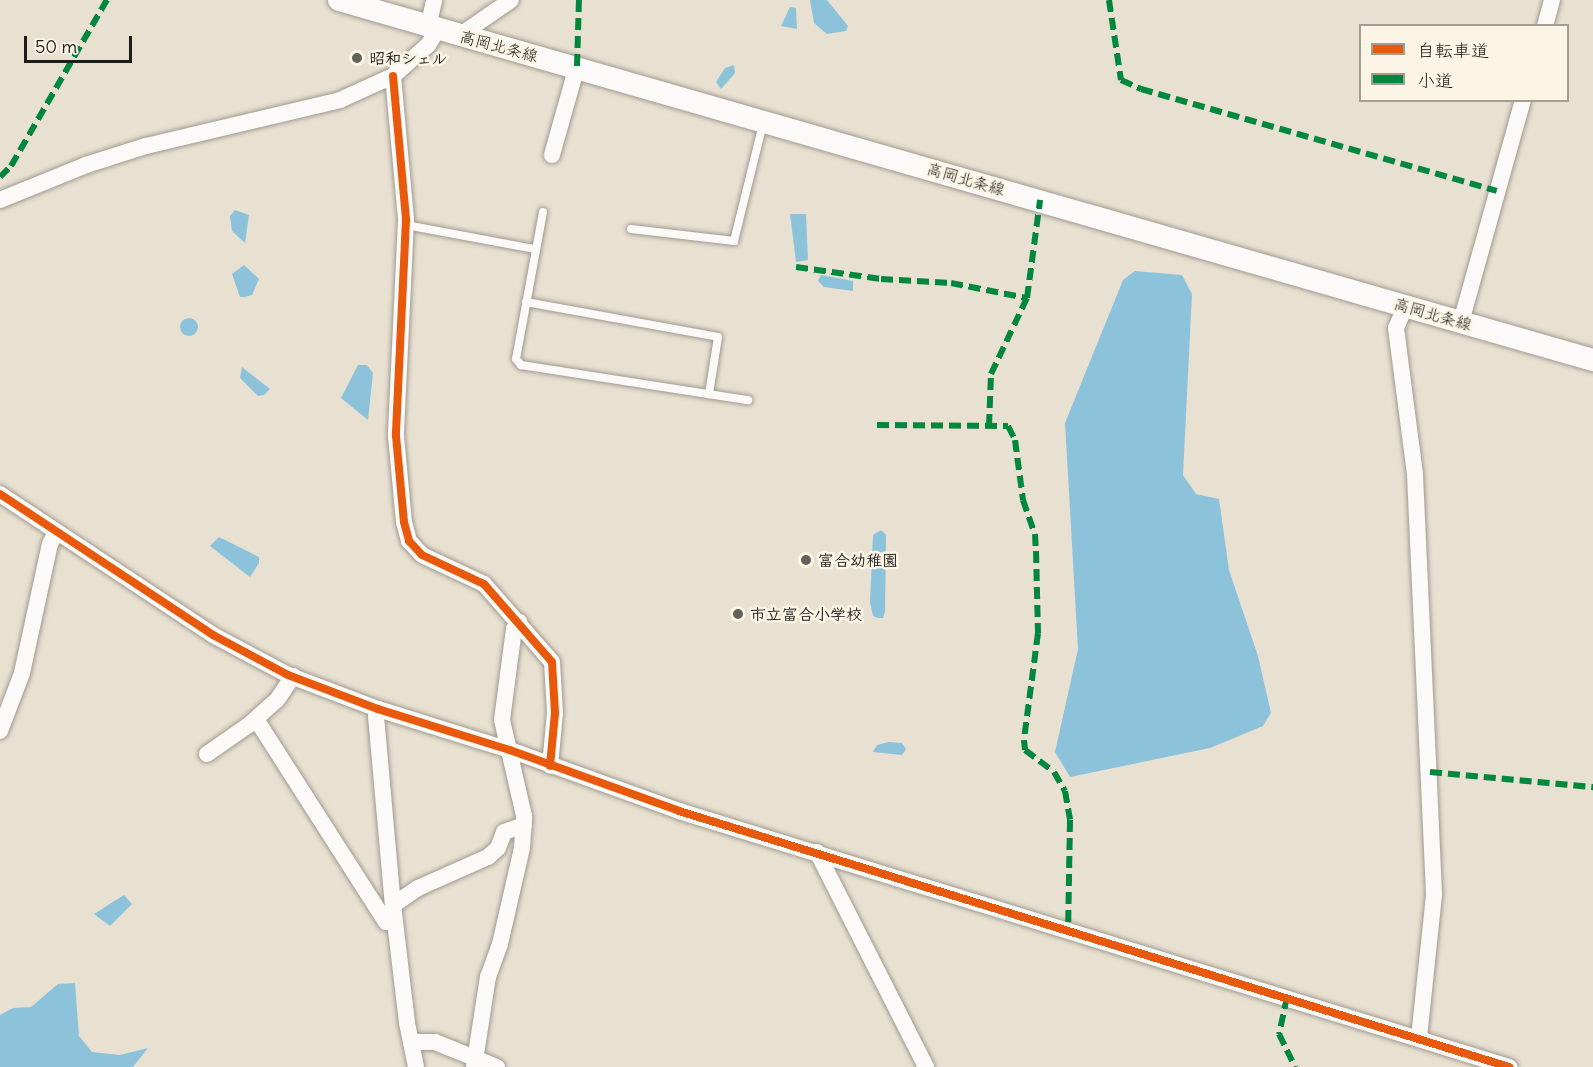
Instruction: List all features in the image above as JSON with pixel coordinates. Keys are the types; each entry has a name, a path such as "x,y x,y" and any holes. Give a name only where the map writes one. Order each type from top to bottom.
{"main road":[{"name":"高岡北条線","path":"339,0 442,31 577,66 1593,360"}],"street":[{"path":"434,0 442,31"},
{"path":"0,200 116,155 340,100 393,76 442,31 511,0"},
{"path":"1546,24 1552,0"},
{"path":"552,155 577,66"},
{"path":"393,76 406,225 396,436 400,491 409,541 422,555 484,584 552,663 555,713 550,765"},
{"path":"1461,322 1522,102"},
{"path":"1405,307 1396,328 1418,519 1434,895 1419,1037"},
{"path":"0,494 213,635 293,676 378,709 507,749 679,811 1419,1037 1509,1067"},
{"path":"0,731 22,673 50,544 56,531"},
{"path":"475,1063 488,977 500,944 524,825 507,749 502,694 514,628 519,622"},
{"path":"207,754 256,719 293,676"},
{"path":"378,709 376,716 394,912 416,1067"},
{"path":"256,719 386,922 418,888 488,857 498,848 504,832 524,825"},
{"path":"817,852 926,1067"},
{"path":"411,1042 435,1042 475,1063 497,1067"}],"lane":[{"path":"631,229 734,241 764,120"},
{"path":"543,212 534,249 516,359 521,365 748,400"},
{"path":"406,225 534,249"},
{"path":"526,302 718,337 710,394"}],"water":[{"path":"810,0 827,0 848,26 846,31 827,34 814,23"},
{"path":"790,7 796,8 797,29 781,26"},
{"path":"734,65 735,73 721,89 716,82 725,68"},
{"path":"235,210 249,215 245,243 232,231 230,216"},
{"path":"790,214 806,214 808,260 796,262"},
{"path":"244,265 259,279 252,295 240,297 232,274"},
{"path":"1135,271 1182,275 1192,294 1183,475 1196,494 1219,499 1229,570 1258,656 1271,713 1263,726 1210,748 1070,777 1055,752 1078,649 1065,423 1123,280"},
{"path":"821,275 853,281 853,291 824,287 818,281"},
{"path":"185,318 193,318 198,323 196,334 185,336 180,331 180,323"},
{"path":"358,365 367,365 373,373 368,420 341,398"},
{"path":"242,367 270,389 264,395 258,396 240,378"},
{"path":"881,530 886,535 885,612 883,618 878,618 873,616 870,602 873,535"},
{"path":"219,537 259,557 259,563 250,577 210,546"},
{"path":"889,742 902,743 906,749 902,755 873,752 877,745"},
{"path":"124,895 132,904 110,926 94,914"},
{"path":"75,983 79,1036 92,1052 120,1055 148,1048 133,1067 0,1067 0,1015 13,1008 31,1007 58,984"}],"marked path":[{"path":"0,177 11,166 107,0"},
{"path":"577,66 579,0"},
{"path":"1109,0 1121,80 1141,89 1497,191"},
{"path":"989,426 991,374 1027,298 1040,200"},
{"path":"796,267 881,279 951,283 1027,298"},
{"path":"877,425 1008,426 1015,440 1023,500 1035,534 1036,551 1038,633 1024,740 1025,750 1054,772 1065,791 1070,820 1068,930"},
{"path":"1430,772 1593,787"},
{"path":"1287,997 1279,1034 1295,1067"}],"cycle path":[{"path":"393,76 406,220 396,436 404,522 409,541 422,555 484,584 552,662 555,713 550,766"},
{"path":"0,494 213,635 288,675 378,709 510,750 679,811 1509,1067"}],"place":[{"name":"昭和シェル","path":"357,58"},
{"name":"富合幼稚園","path":"806,560"},
{"name":"市立富合小学校","path":"738,614"}]}
